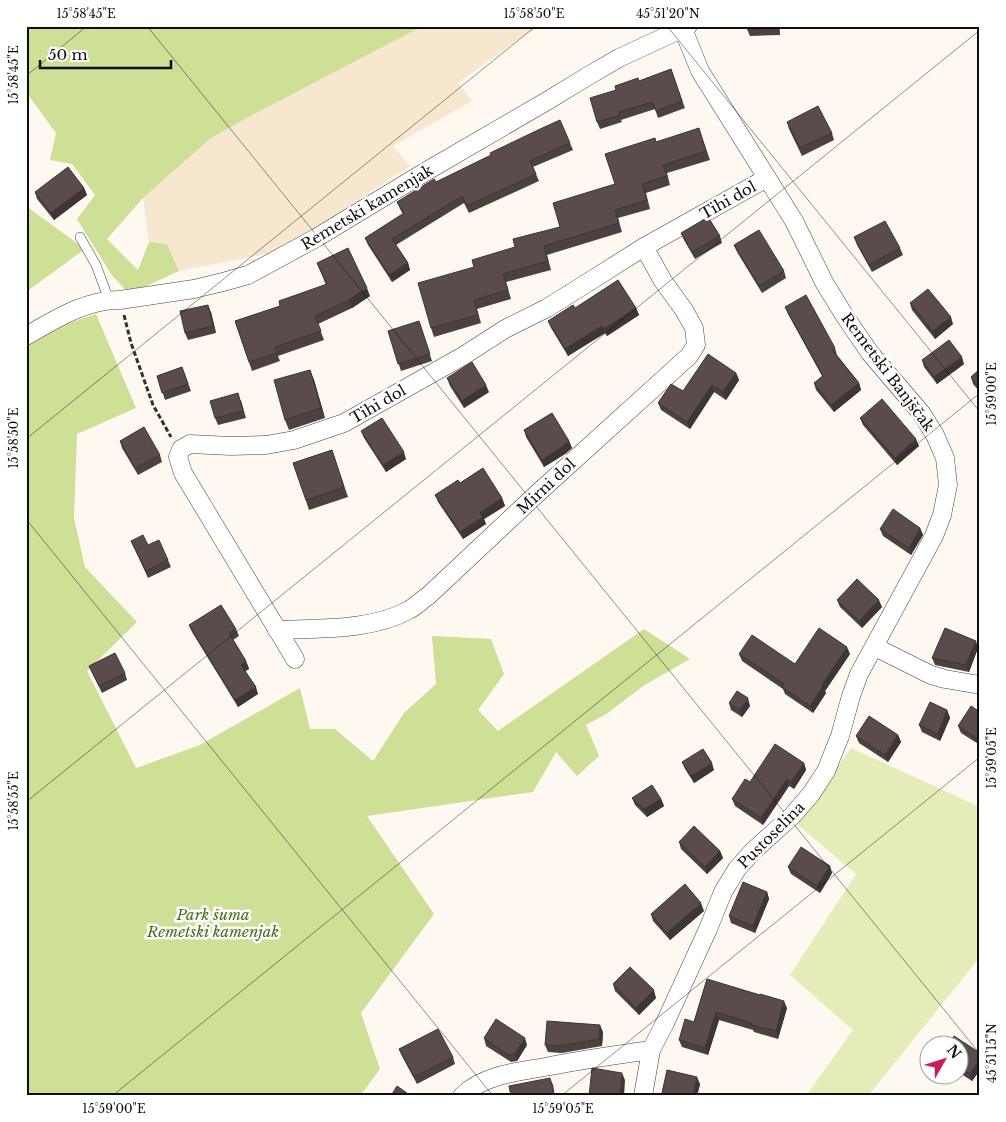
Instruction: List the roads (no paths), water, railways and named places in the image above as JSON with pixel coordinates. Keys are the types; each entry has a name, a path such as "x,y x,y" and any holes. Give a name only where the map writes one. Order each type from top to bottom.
{"street":[{"name":"Remetski Banjščak","path":"685,28 700,71 794,221 825,284 870,352 922,414 935,435 945,458 948,485 942,515 934,536 874,647"},
{"name":"Remetski kamenjak","path":"26,336 60,317 86,306 194,289 248,275 316,238 620,58 685,28"},
{"name":"Tihi dol","path":"277,630 183,473 178,457 181,449 190,444 248,445 294,440 344,423 463,356 505,330 547,308 644,247 767,178"},
{"name":"Mirni dol","path":"277,630 339,628 371,624 392,618 411,609 428,596 568,465 689,356 696,346 694,328 684,310 663,282 644,247"},
{"path":"277,630 295,659"},
{"path":"874,647 931,675 980,685"},
{"name":"Pustoselina","path":"643,1096 651,1050 708,929 723,892 737,869 753,850 792,816 812,794 826,771 840,736 859,674 874,647"},
{"path":"462,1096 483,1082 500,1075 651,1050"}],"lane":[{"path":"80,237 115,300"}],"park label":[{"name":"Park šuma Remetski kamenjak","path":"213,922"}]}
